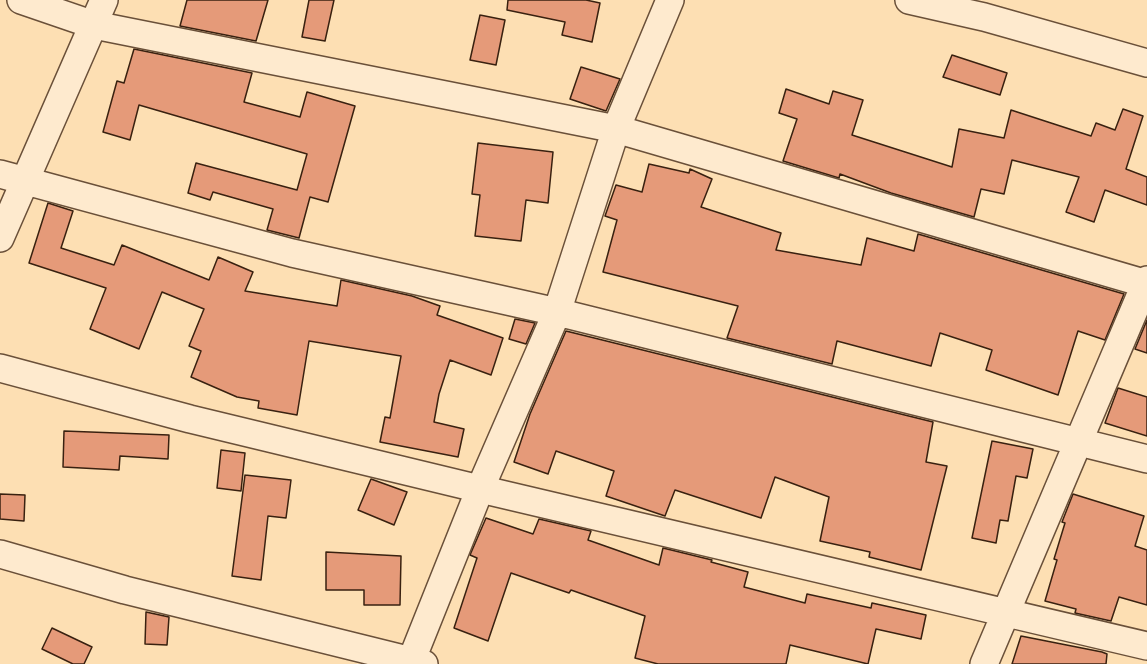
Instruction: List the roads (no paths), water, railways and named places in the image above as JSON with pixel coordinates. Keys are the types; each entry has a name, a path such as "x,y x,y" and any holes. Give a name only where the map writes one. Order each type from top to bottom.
{"street":[{"path":"21,0 94,25 616,129 1147,282 984,664"},
{"path":"0,238 104,0"},
{"path":"0,554 125,590 415,663 480,489 557,312 616,129 670,0"},
{"path":"909,0 984,17 1147,63"},
{"path":"0,174 292,253 557,312 806,372 1147,459"},
{"path":"0,368 190,419 1147,646"}]}
